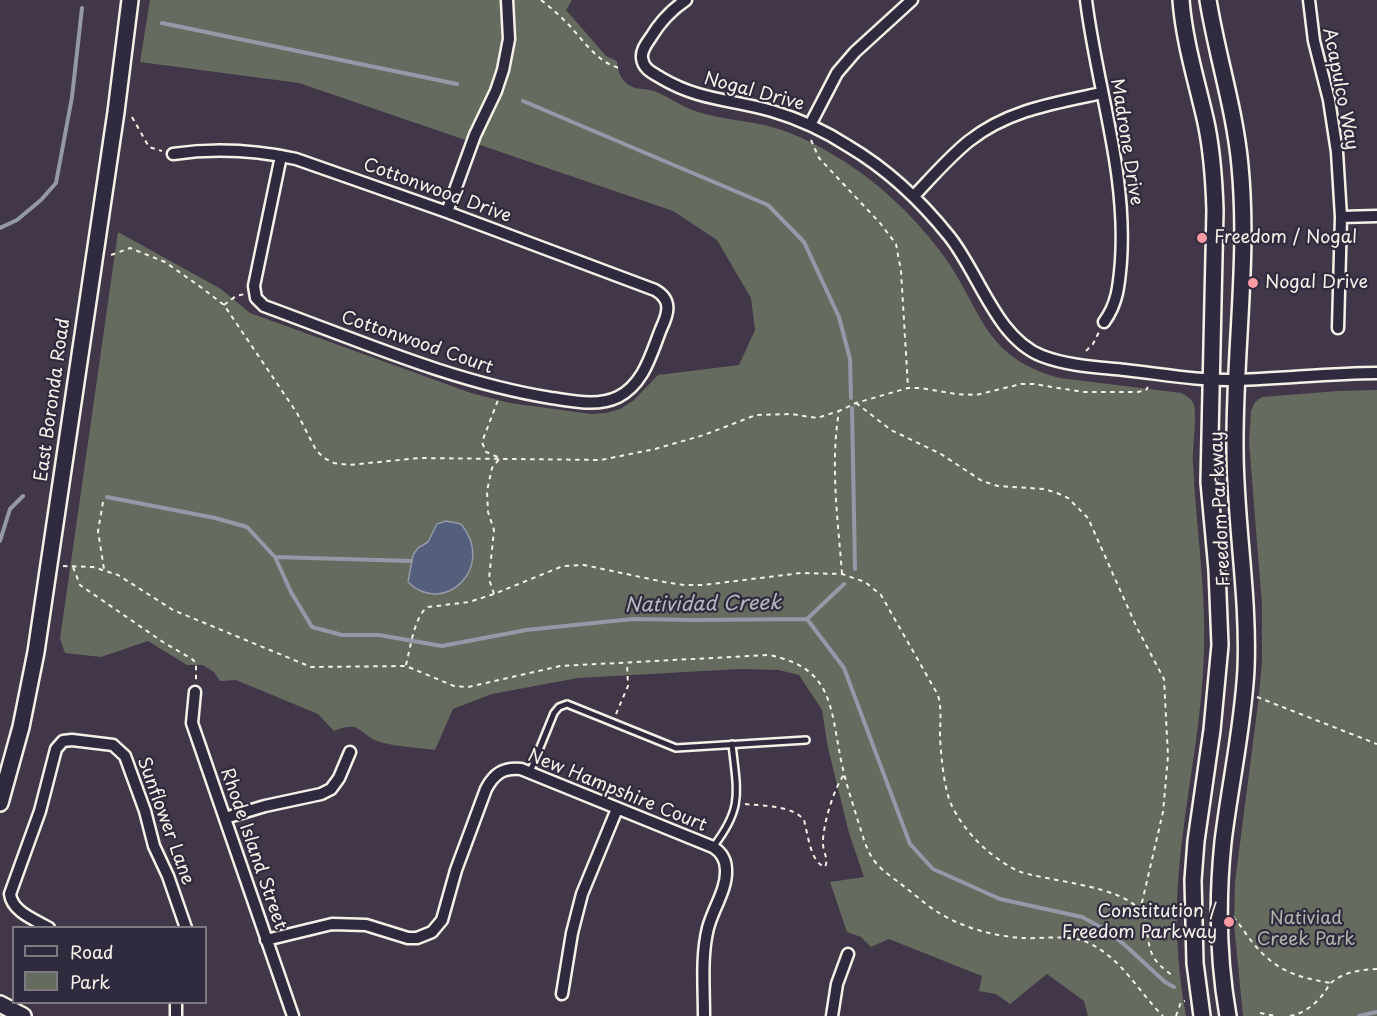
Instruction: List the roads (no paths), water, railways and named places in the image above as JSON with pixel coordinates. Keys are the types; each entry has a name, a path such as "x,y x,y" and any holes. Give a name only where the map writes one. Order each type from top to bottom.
{"main road":[{"name":"East Boronda Road","path":"0,803 21,727 36,652 116,112 130,0"},
{"name":"Freedom Parkway","path":"1181,0 1195,78 1206,120 1214,181 1215,238 1209,482 1218,581 1220,645 1193,880 1195,963 1202,1016"},
{"name":"Freedom Parkway","path":"1208,0 1235,128 1243,221 1235,449 1246,630 1244,694 1223,844 1220,912 1221,958 1228,1016"},
{"path":"0,1004 23,1016"}],"street":[{"path":"447,212 504,70 509,39 507,0"},
{"name":"Nogal Drive","path":"686,0 671,12 655,31 642,52 642,58 649,70 692,93 771,110 810,125 862,155 914,196 950,236 976,275 1004,327 1021,344 1040,356 1068,364 1210,379 1237,380 1377,373"},
{"path":"810,125 837,73 855,52 912,0"},
{"name":"Madrone Drive","path":"1086,0 1118,172 1122,223 1119,287 1115,305 1104,322"},
{"name":"Acapulco Way","path":"1309,0 1312,29 1329,100 1337,152 1341,217 1338,327"},
{"path":"914,196 970,140 1004,119 1031,108 1102,93"},
{"name":"Cottonwood Drive","path":"173,154 198,150 259,152 313,164 655,290 665,298 668,314"},
{"name":"Cottonwood Court","path":"281,156 254,286 256,298 264,306 455,375 502,389 581,402 603,402 617,398 640,378 649,362 668,314"},
{"path":"1341,217 1377,216"},
{"name":"Rhode Island Street","path":"195,692 192,723 293,1016"},
{"name":"Sunflower Lane","path":"48,926 18,909 12,903 10,894 40,811 56,749 63,741 72,740 113,745 125,756 145,811 154,846 168,876 186,926"},
{"path":"225,818 265,806 321,794 331,789 339,778 350,752"},
{"name":"New Hampshire Court","path":"266,940 332,924 366,925 408,938 417,938 432,932 442,920 456,870 486,789 492,779 508,768 530,772 713,847 723,858 726,875 713,912 706,942 704,1016"},
{"path":"562,994 572,933 582,894 617,808"},
{"path":"832,1016 837,984 848,954"}],"lane":[{"path":"530,772 554,713 559,707 572,705 676,748 806,740"},
{"path":"713,847 731,820 736,803 732,744"}],"water":[{"path":"446,521 461,524 470,541 473,557 469,571 461,583 450,591 436,594 422,591 408,582 413,555 418,548 428,542 437,524"}],"waterway":[{"path":"0,228 17,220 41,200 56,183 72,97 82,8"},
{"path":"162,23 457,84"},
{"path":"523,101 768,205 804,242 839,317 850,359 851,398"},
{"path":"852,408 855,569"},
{"name":"Natividad Creek","path":"0,541 10,509 23,496"},
{"name":"Natividad Creek","path":"107,497 215,518 247,527 275,557 291,592 312,627 342,635 379,635 442,646 526,630 633,619 807,619"},
{"path":"275,557 411,561"},
{"path":"807,619 844,584"},
{"name":"Natividad Creek","path":"807,619 844,668 910,844 933,869 1000,899 1082,917 1106,930 1165,982 1174,987"},
{"name":"Natividad Creek","path":"1359,1016 1377,1012"}],"place":[{"name":"Freedom / Nogal","path":"1202,238"},
{"name":"Nogal Drive","path":"1253,283"},
{"name":"Constitution / Freedom Parkway","path":"1229,922"}],"park label":[{"name":"Nativiad Creek Park","path":"1306,929"}]}
